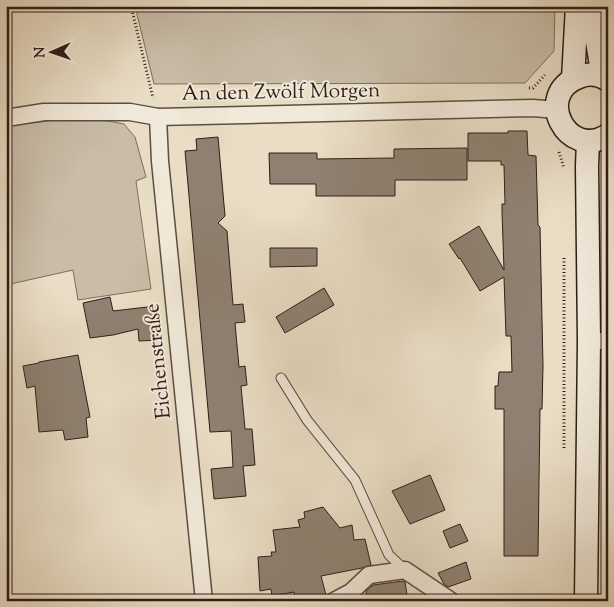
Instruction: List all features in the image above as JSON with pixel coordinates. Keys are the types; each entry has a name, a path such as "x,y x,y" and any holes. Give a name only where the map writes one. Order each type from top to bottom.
{"main road":[{"path":"574,78 578,6"},
{"path":"591,6 605,79"},
{"path":"586,601 598,341 587,166 598,138 576,138 566,131 560,122 556,110 560,92 574,78 591,74 605,79"}],"street":[{"name":"An den Zwölf Morgen","path":"6,118 44,112 130,112 158,117 533,108 556,110"},
{"name":"Eichenstraße","path":"158,117 160,161 204,601"},
{"path":"334,601 351,592 369,575 405,570 451,601"}],"lane":[{"path":"280,378 307,420 356,480 389,555 405,570"}],"path":[{"path":"131,6 158,117"},
{"path":"533,88 549,70"},
{"path":"557,146 564,169"},
{"path":"564,247 564,454"}],"shaded area":[{"path":"135,6 555,6 554,51 525,83 154,84"},
{"path":"64,119 102,120 124,124 135,137 146,177 136,181 151,289 78,300 73,270 6,285 6,126"}],"building":[{"path":"508,131 527,131 528,155 536,156 538,225 540,227 543,366 542,409 540,409 538,556 504,556 504,409 495,409 495,386 498,386 499,372 512,372 511,336 506,336 504,277 480,291 449,244 479,226 504,270 502,204 505,204 504,165 501,165 501,161 468,161 468,133 508,133"},
{"path":"218,137 225,216 218,223 227,231 233,305 243,304 245,322 235,323 239,367 245,366 247,385 241,386 245,429 252,429 255,465 243,466 246,496 214,499 211,469 233,467 231,431 210,432 185,151 197,150 196,139"},
{"path":"467,148 467,180 395,180 395,196 316,196 316,184 270,184 269,153 317,153 317,159 394,158 394,149"},
{"path":"270,248 317,248 317,266 270,267"},
{"path":"324,288 334,305 285,333 276,317"},
{"path":"110,297 113,311 156,306 158,340 139,341 138,329 90,338 83,303"},
{"path":"78,355 90,417 86,418 88,437 65,440 63,430 39,432 35,386 27,388 23,366"},
{"path":"430,475 445,510 410,524 392,491"},
{"path":"323,507 340,528 352,525 354,540 365,539 371,565 321,576 326,595 325,598 313,601 296,601 294,592 272,596 271,589 260,591 258,557 272,556 271,552 276,552 273,530 300,527 298,520 305,518 304,512"},
{"path":"460,524 468,541 450,548 443,531"},
{"path":"466,562 471,579 448,587 444,584 438,573"},
{"path":"405,582 408,601 367,601 366,591 373,585"}]}
